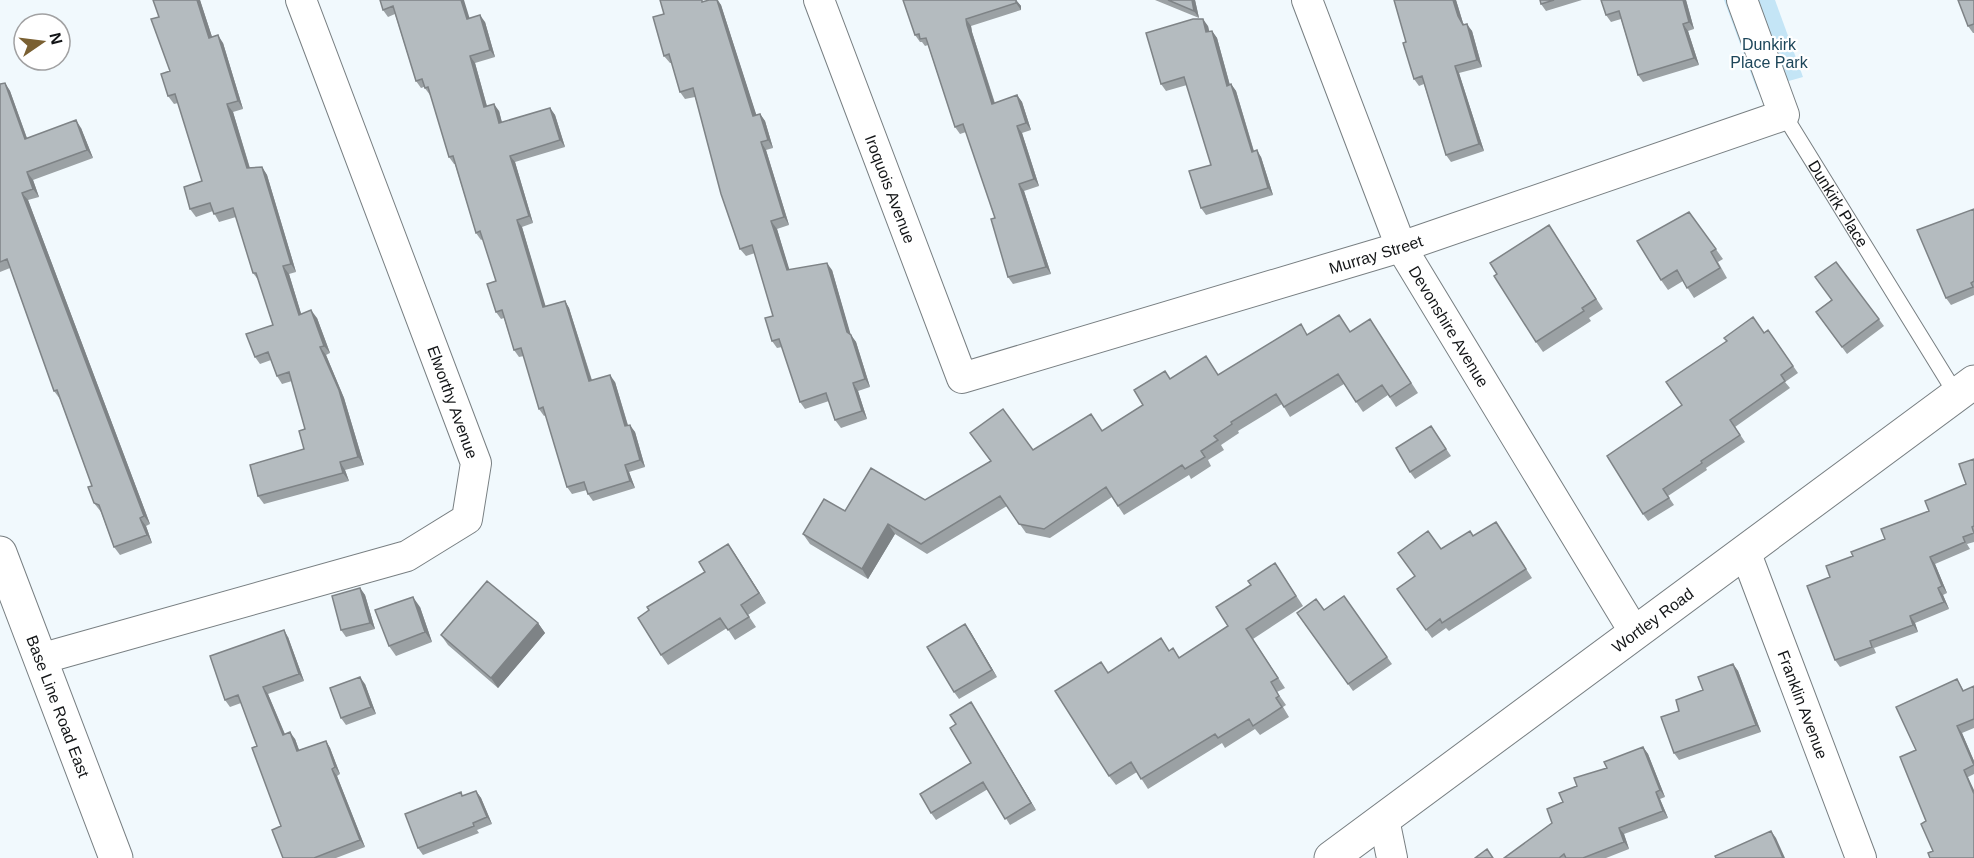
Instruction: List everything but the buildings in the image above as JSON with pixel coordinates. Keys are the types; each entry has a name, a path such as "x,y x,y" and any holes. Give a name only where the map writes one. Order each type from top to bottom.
{"street":[{"name":"Elworthy Avenue","path":"40,659 407,556 467,519 476,463 301,0"},
{"name":"Iroquois Avenue","path":"819,0 962,378"},
{"name":"Devonshire Avenue","path":"1307,0 1401,247 1635,633"},
{"name":"Dunkirk Place","path":"1742,0 1784,116"},
{"name":"Murray Street","path":"962,378 1401,247 1784,116"},
{"name":"Wortley Road","path":"1331,858 1965,388"},
{"name":"Franklin Avenue","path":"1745,551 1861,858"},
{"name":"Base Line Road East","path":"0,553 116,858"},
{"path":"1384,819 1392,858"}],"lane":[{"name":"Dunkirk Place","path":"1784,116 1965,388"}],"green space":[{"name":"Dunkirk Place Park","path":"1724,0 1775,0 1803,77 1757,90"}]}
